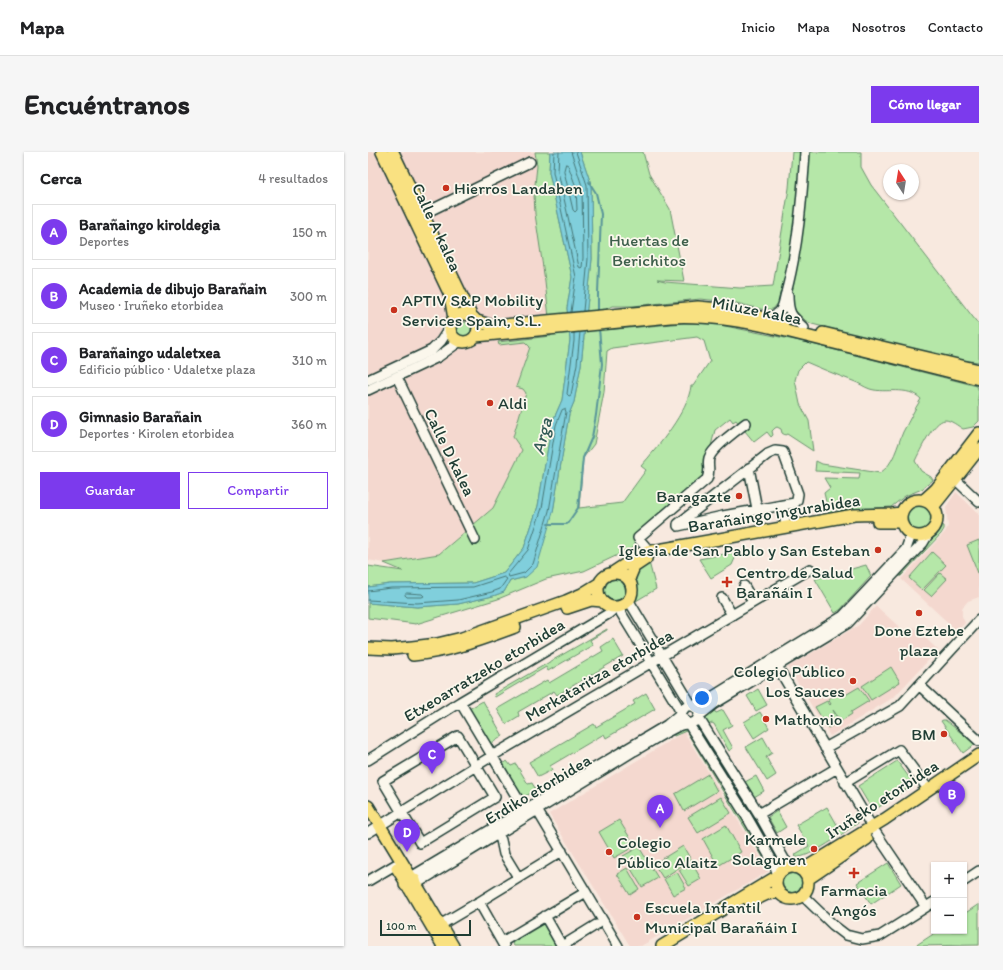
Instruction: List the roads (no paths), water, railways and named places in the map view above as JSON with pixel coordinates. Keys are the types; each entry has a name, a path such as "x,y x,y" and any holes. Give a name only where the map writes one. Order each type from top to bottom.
{"main road":[{"name":"Calle A kalea","path":"382,152 450,295 452,323"},
{"path":"393,152 474,318 478,328 476,336 469,341 460,341 452,336 452,323 462,314 474,318"},
{"name":"Miluze kalea","path":"609,319 698,307 722,309 979,370"},
{"name":"Miluze kalea","path":"474,318 493,326 550,324 609,319 694,316 740,321 979,379"},
{"name":"Miluze kalea","path":"476,336 550,324"},
{"path":"924,500 936,489 979,433"},
{"path":"933,507 979,449"},
{"path":"924,500 933,507 937,518 936,524 929,533 917,536 911,535 903,527 901,518 907,503 924,500"},
{"name":"Barañaingo ingurabidea","path":"612,573 641,554 648,552 854,515 901,518"},
{"name":"Barañaingo ingurabidea","path":"629,579 634,567 644,560 654,557 854,522 901,518"},
{"path":"368,648 392,649 412,647 437,644 462,638 566,601 582,594 600,583 607,575 612,573 621,574 629,579 633,590 632,596 626,604 616,608 610,607 602,601 598,592 600,583"},
{"path":"368,655 414,655 445,650 473,643 585,601 602,601"},
{"name":"Iruñeko etorbidea","path":"874,830 928,789 979,755"},
{"name":"Iruñeko etorbidea","path":"800,872 874,830 979,764"},
{"path":"368,806 395,865 440,924 453,946"},
{"path":"368,820 377,828 410,883 443,946"},
{"path":"662,946 777,876 786,868 800,872 808,888 803,896 792,900 782,896 778,892 776,887 777,876"},
{"path":"675,946 760,896 778,892"}],"street":[{"path":"767,319 777,314 781,310 788,284 796,234 804,152"},
{"path":"423,214 530,162"},
{"path":"788,284 789,311 795,320 804,328"},
{"path":"368,380 432,350 441,341 452,323"},
{"path":"368,390 438,357 460,341"},
{"name":"Calle D kalea","path":"397,377 475,540"},
{"path":"644,546 638,538 707,479 710,472 709,458 713,450 746,423"},
{"path":"775,451 783,452 798,494 795,503 783,505 678,526 678,524 749,468 768,454 775,451"},
{"path":"749,468 757,509"},
{"path":"955,479 979,502"},
{"path":"783,505 786,527"},
{"path":"688,723 693,722 714,704 848,623 923,543 929,533"},
{"path":"681,713 686,706 692,706 710,698 843,616 906,549 911,535"},
{"name":"Merkataritza etorbidea","path":"377,828 492,756 810,569"},
{"path":"744,586 754,602"},
{"path":"722,598 732,615"},
{"path":"629,601 692,706 697,709 698,717 759,814 784,859 800,872"},
{"path":"616,608 651,663 681,713 682,718 688,723 747,817 774,864 777,876"},
{"name":"Etxeoarratzeko etorbidea","path":"368,760 460,702 598,621 616,608"},
{"path":"825,748 900,706 979,620"},
{"path":"777,666 874,830 930,904 880,936 862,939 846,935 833,925 803,896"},
{"path":"919,685 979,741"},
{"path":"460,702 521,804"},
{"name":"Erdiko etorbidea","path":"410,883 535,807 667,724 681,713"},
{"name":"Erdiko etorbidea","path":"410,883 498,834 535,807 671,730 688,723"},
{"path":"458,736 479,764 495,797 420,843 402,812 383,781 458,736"},
{"path":"845,783 899,750 928,789"},
{"path":"759,814 837,768"},
{"path":"535,807 618,946"},
{"path":"498,834 504,854 518,878"},
{"path":"440,924 562,851"},
{"path":"368,881 395,865"},
{"path":"967,879 979,871"},
{"path":"479,902 503,944 545,916 586,892"},
{"path":"545,916 562,946 596,925"}],"water":[{"path":"550,152 580,152 591,184 592,259 581,365 574,402 569,414 553,512 537,567 526,577 510,581 504,592 458,604 417,607 368,603 368,587 390,584 473,583 504,573 524,548 538,506 552,423 562,400 570,340 567,308 572,277 549,172"}],"waterway":[{"path":"589,182 596,193 601,214 598,313"},
{"path":"548,524 567,524 578,508 583,458 592,437 602,364 599,328"}],"place":[{"name":"Hierros Landaben","path":"446,188"},
{"name":"APTIV S&P Mobility Services Spain, S.L.","path":"394,310"},
{"name":"Aldi","path":"490,403"},
{"name":"Baragazte","path":"739,496"},
{"name":"Iglesia de San Pablo y San Esteban","path":"878,550"},
{"name":"Centro de Salud Barañáin I","path":"727,582"},
{"name":"Done Eztebe plaza","path":"919,613"},
{"name":"Colegio Público Los Sauces","path":"853,681"},
{"name":"Mathonio","path":"766,719"},
{"name":"BM","path":"944,734"},
{"name":"Barañaingo udaletxea","path":"432,774"},
{"name":"Academia de dibujo Barañain","path":"952,814"},
{"name":"Barañaingo kiroldegia","path":"660,828"},
{"name":"Karmele Solaguren","path":"814,849"},
{"name":"Gimnasio Barañain","path":"407,852"},
{"name":"Colegio Público Alaitz","path":"609,852"},
{"name":"Farmacia Angós","path":"854,873"},
{"name":"Escuela Infantil Municipal Barañáin I","path":"637,917"}],"park label":[{"name":"Huertas de Berichitos","path":"649,250"}],"water label":[{"name":"Arga","path":"542,436"}]}
